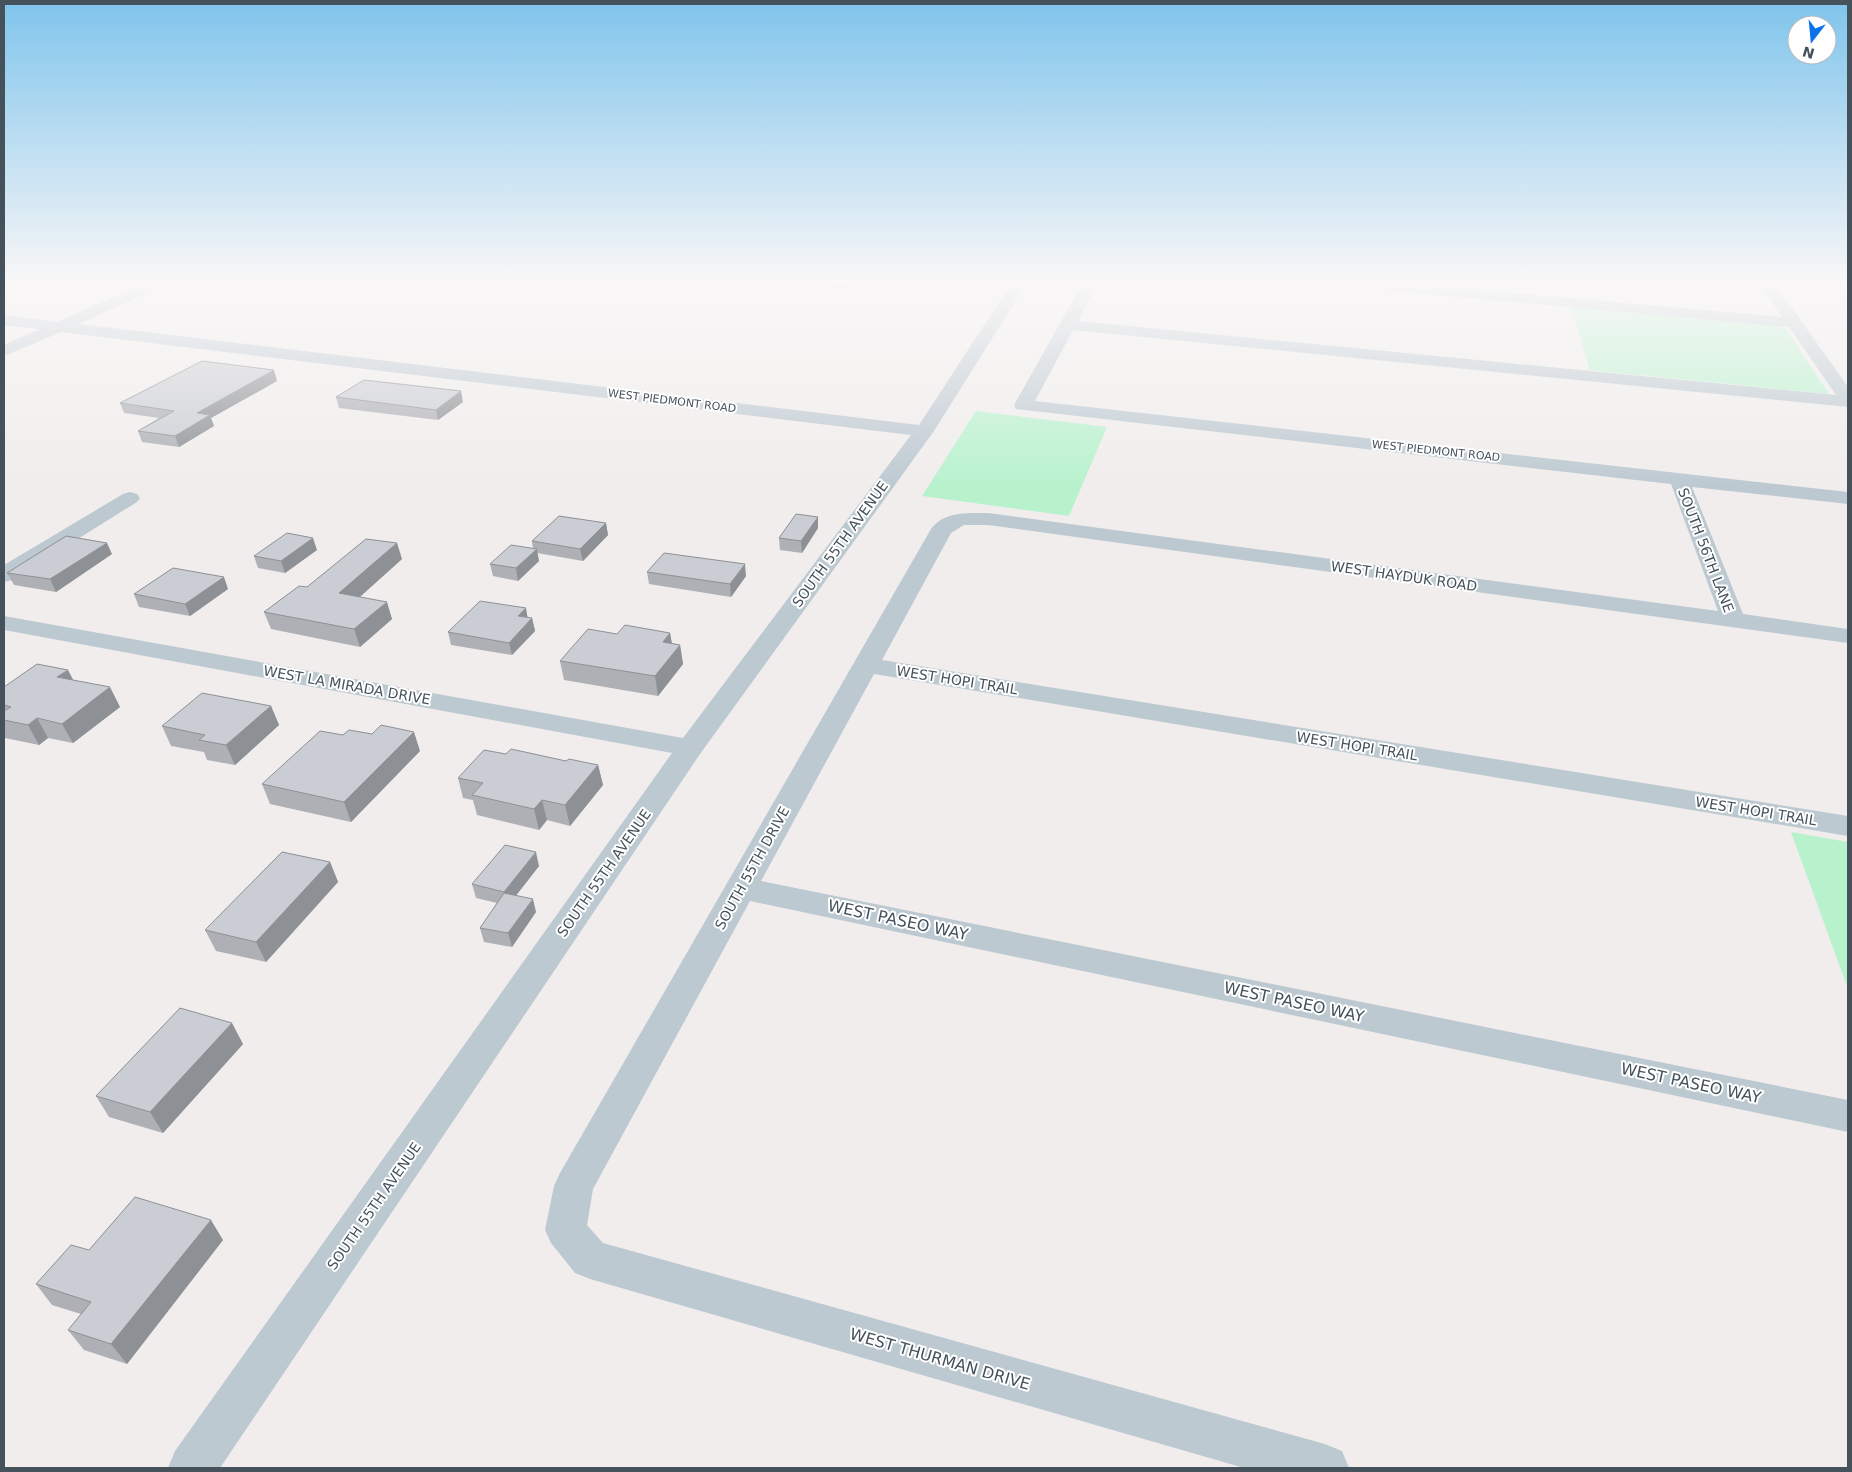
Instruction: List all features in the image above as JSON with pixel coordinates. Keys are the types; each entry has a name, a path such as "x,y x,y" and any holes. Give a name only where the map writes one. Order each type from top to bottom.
{"street":[{"name":"WEST PIEDMONT ROAD","path":"249,350 924,431"},
{"name":"SOUTH 55TH AVENUE","path":"192,1468 690,748 924,431 977,350"},
{"name":"WEST PIEDMONT ROAD","path":"1053,350 1023,404 1848,498"},
{"path":"1321,350 1848,401"},
{"path":"1813,350 1848,401"},
{"path":"1820,360 1839,362"},
{"name":"SOUTH 56TH LANE","path":"1679,479 1733,620"},
{"path":"4,575 130,498"},
{"name":"WEST HAYDUK ROAD","path":"960,519 988,519 1848,636"},
{"name":"SOUTH 55TH DRIVE","path":"566,1230 574,1186 942,529 960,519"},
{"name":"WEST LA MIRADA DRIVE","path":"4,623 690,748"},
{"name":"WEST HOPI TRAIL","path":"865,665 1848,826"},
{"name":"WEST PASEO WAY","path":"740,888 1848,1116"},
{"name":"WEST THURMAN DRIVE","path":"566,1230 590,1259 1326,1468"}],"green space":[{"path":"1584,350 1800,350 1829,394 1590,370"},
{"path":"976,411 1107,427 1069,516 922,496"},
{"path":"1791,832 1848,842 1848,989"}],"building":[{"path":"202,361 274,370 197,413 210,415 175,436 138,431 174,411 120,403"},
{"path":"364,380 461,391 436,410 336,397"},
{"path":"796,514 818,517 801,541 779,538"},
{"path":"559,516 606,523 580,549 532,541"},
{"path":"287,533 313,538 281,561 254,556"},
{"path":"66,536 107,543 50,579 7,573"},
{"path":"366,539 397,543 339,593 387,602 354,629 264,612 299,586 307,587"},
{"path":"511,545 537,549 516,568 490,564"},
{"path":"664,553 745,564 730,584 647,572"},
{"path":"173,568 224,577 185,604 134,594"},
{"path":"480,601 526,608 518,616 532,618 509,643 448,632"},
{"path":"625,625 670,633 663,642 680,645 655,676 560,661 588,629 617,634"},
{"path":"37,664 68,670 57,677 110,687 62,724 37,718 28,725 4,720 4,711 11,707 4,705 4,687"},
{"path":"202,693 271,706 226,745 199,740 205,735 162,726"},
{"path":"381,725 414,732 344,802 262,784 320,731 343,735 349,730 372,734"},
{"path":"511,749 566,761 569,759 598,765 565,805 542,800 534,809 472,795 483,783 458,778 484,750 506,754"},
{"path":"505,845 536,852 504,892 472,884"},
{"path":"282,852 330,862 256,942 205,930"},
{"path":"504,893 533,899 508,933 480,928"},
{"path":"180,1008 232,1023 150,1112 96,1096"},
{"path":"135,1197 211,1220 111,1344 68,1330 91,1302 36,1284 71,1245 89,1250"}]}
